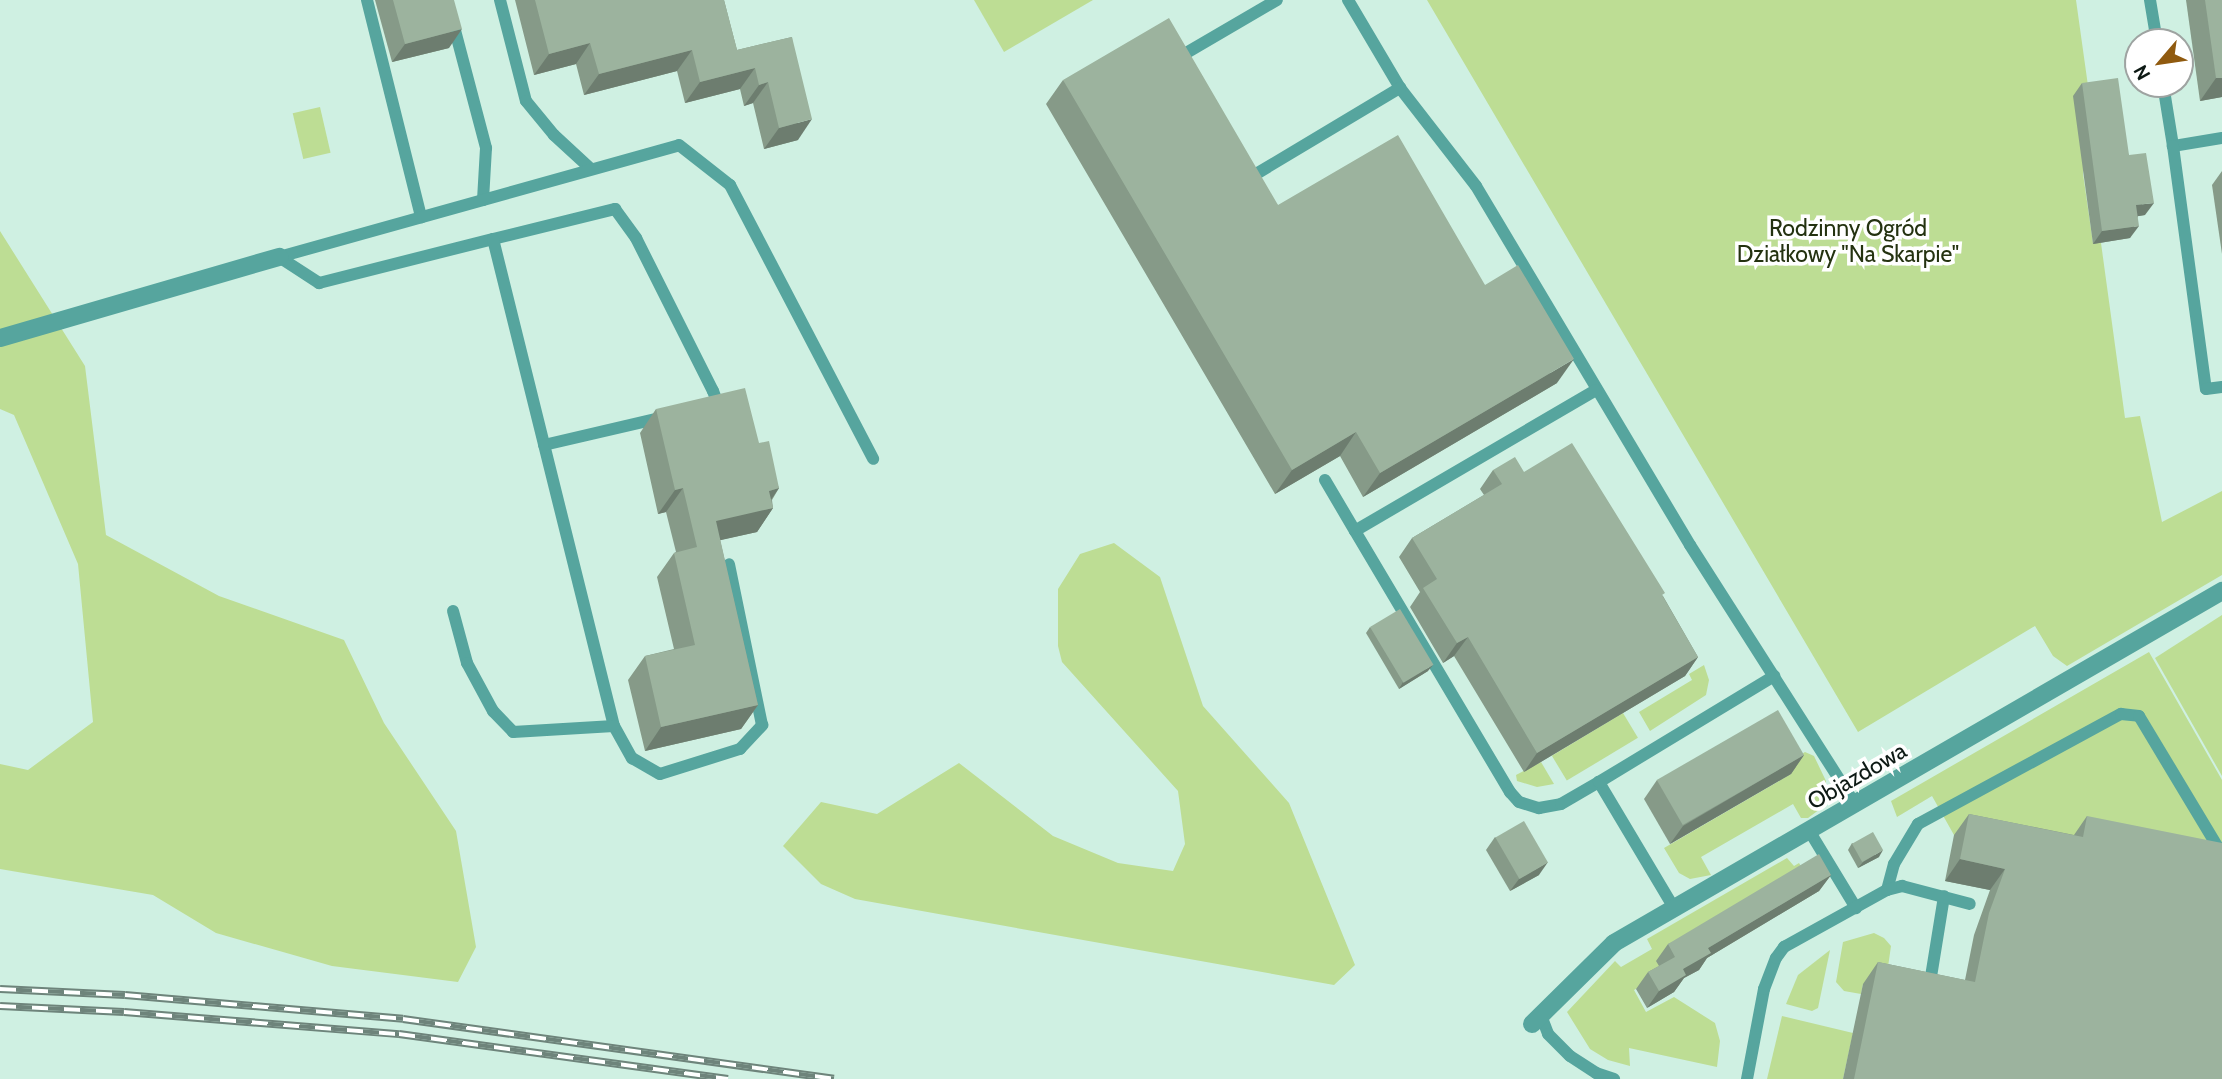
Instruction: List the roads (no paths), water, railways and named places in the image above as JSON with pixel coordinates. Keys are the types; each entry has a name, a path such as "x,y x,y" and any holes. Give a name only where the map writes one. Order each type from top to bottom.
{"street":[{"path":"0,338 279,257"},
{"name":"Objazdowa","path":"1537,1021 1614,943 1856,806 2222,591"}],"lane":[{"path":"367,0 421,217"},
{"path":"447,0 486,148 483,200"},
{"path":"500,0 526,101 554,135 591,169"},
{"path":"1195,80 1181,56 1277,0"},
{"path":"1348,0 1400,88 1476,186 1595,390 1856,806"},
{"path":"2150,0 2155,28"},
{"path":"1244,165 1251,177 1400,88"},
{"path":"2165,98 2206,389 2222,387"},
{"path":"2173,146 2222,138"},
{"path":"279,257 679,145 730,185 873,459"},
{"path":"279,257 319,283 615,209 636,238 713,391 718,404 705,408"},
{"path":"493,239 614,726 632,758 660,774 740,749 762,725 729,565"},
{"path":"1355,531 1595,390"},
{"path":"544,445 678,414"},
{"path":"1325,480 1510,792 1519,802 1539,808 1560,804 1773,676"},
{"path":"453,611 467,663 493,712 513,732 614,726"},
{"path":"1887,890 1894,864 1918,824 2121,714 2139,716 2222,854"},
{"path":"1600,782 1674,908"},
{"path":"1810,832 1856,908"},
{"path":"1747,1079 1764,989 1776,958 1784,947 1887,890 1902,887 1970,904"},
{"path":"1929,990 1944,896"},
{"path":"1537,1021 1570,1056 1596,1073 1614,1079"}],"railway":[{"path":"0,989 125,995 403,1019 834,1079"},
{"path":"0,1006 124,1012 399,1034 728,1079"}],"park label":[{"name":"Rodzinny Ogród Działkowy \"Na Skarpie\"","path":"1848,241"}]}
